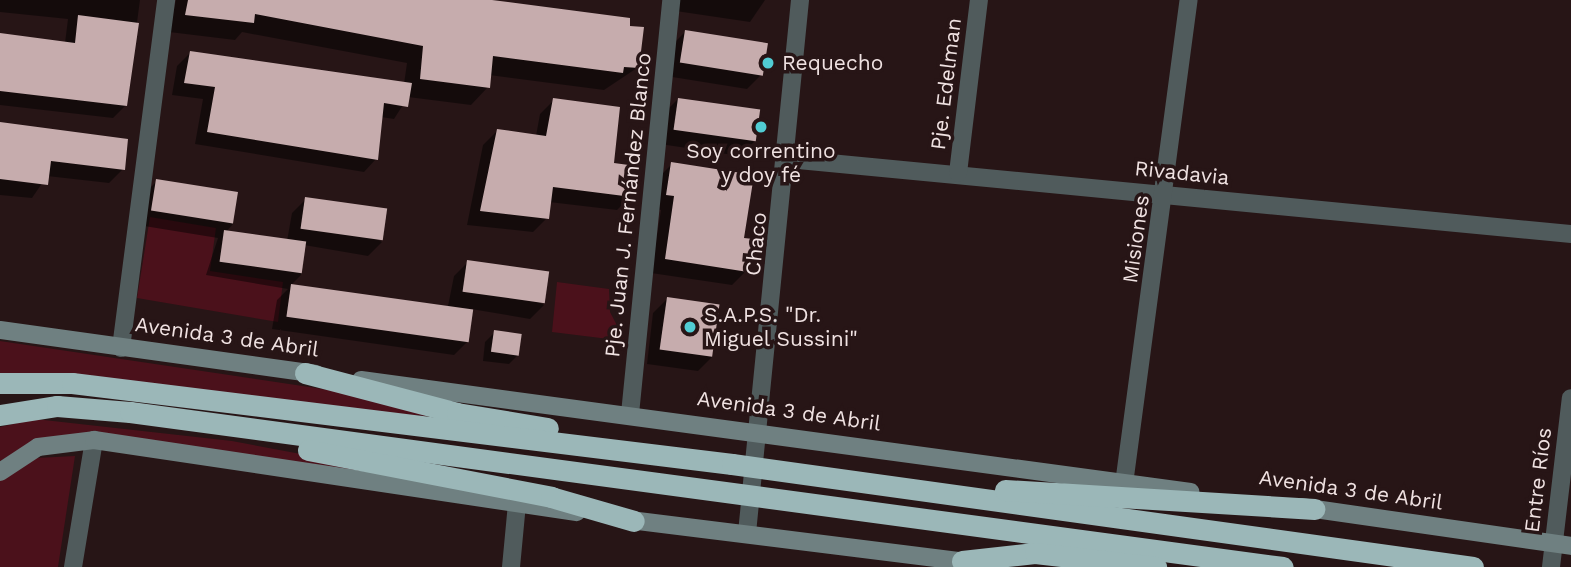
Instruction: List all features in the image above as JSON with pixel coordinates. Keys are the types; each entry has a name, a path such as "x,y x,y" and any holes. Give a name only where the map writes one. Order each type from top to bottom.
{"highway":[{"path":"305,373 457,413 732,464"},
{"path":"0,383 72,383 732,464 1473,567"},
{"path":"0,415 57,406 1283,567"},
{"path":"229,428 319,453 551,497 634,521"},
{"path":"922,489 1035,490 1314,509"},
{"path":"962,561 1035,553 1156,567"}],"main road":[{"name":"Avenida 3 de Abril","path":"0,330 305,373 759,431 1562,545"},
{"path":"0,472 38,447 93,440 634,521 747,533 898,561 962,561 1004,567"}],"street":[{"path":"121,348 166,0"},
{"name":"Pje. Juan J. Fernández Blanco","path":"630,414 671,0"},
{"name":"Chaco","path":"747,533 788,159 800,0"},
{"name":"Pje. Edelman","path":"958,173 979,0"},
{"name":"Misiones","path":"1124,484 1165,195 1189,0"},
{"name":"Rivadavia","path":"788,159 958,173 1571,234"},
{"name":"Entre Ríos","path":"1551,567 1562,545 1571,398"},
{"path":"73,567 93,440"},
{"path":"511,567 517,503"}],"shaded area":[{"path":"150,217 216,228 210,271 283,282 278,322 137,298"},
{"path":"557,282 609,289 610,312 625,341 552,332"},
{"path":"0,341 356,394 457,419 0,377"},
{"path":"35,419 232,441 472,486 42,439 0,461 0,427"},
{"path":"75,456 58,567 0,567 0,478 36,458"}],"building":[{"path":"188,0 492,0 630,18 630,26 644,27 639,68 624,67 623,73 493,56 490,88 420,79 423,46 255,14 254,23 185,15"},
{"path":"78,15 139,23 127,106 0,91 0,33 75,43"},
{"path":"685,30 768,43 763,76 680,63"},
{"path":"190,51 412,83 408,107 384,103 378,160 207,132 215,87 184,83"},
{"path":"553,98 620,107 614,163 636,166 632,197 553,187 549,219 480,211 497,129 546,136"},
{"path":"678,98 760,110 756,141 674,130"},
{"path":"0,122 128,139 125,170 51,161 48,185 0,179"},
{"path":"671,162 754,175 744,238 753,239 748,272 665,259 674,196 666,195"},
{"path":"156,179 238,192 233,224 151,211"},
{"path":"305,197 387,209 383,240 301,229"},
{"path":"224,230 306,242 302,273 220,262"},
{"path":"467,260 549,272 545,303 463,292"},
{"path":"291,284 473,310 469,342 286,317"},
{"name":"S.A.P.S. \"Dr. Miguel Sussini\"","path":"667,297 719,304 712,357 660,349"},
{"path":"494,330 522,334 519,356 491,352"}],"place":[{"name":"Requecho","path":"768,63"},
{"name":"Soy correntino y doy fé","path":"761,127"},
{"name":"S.A.P.S. \"Dr. Miguel Sussini\"","path":"690,327"}]}
